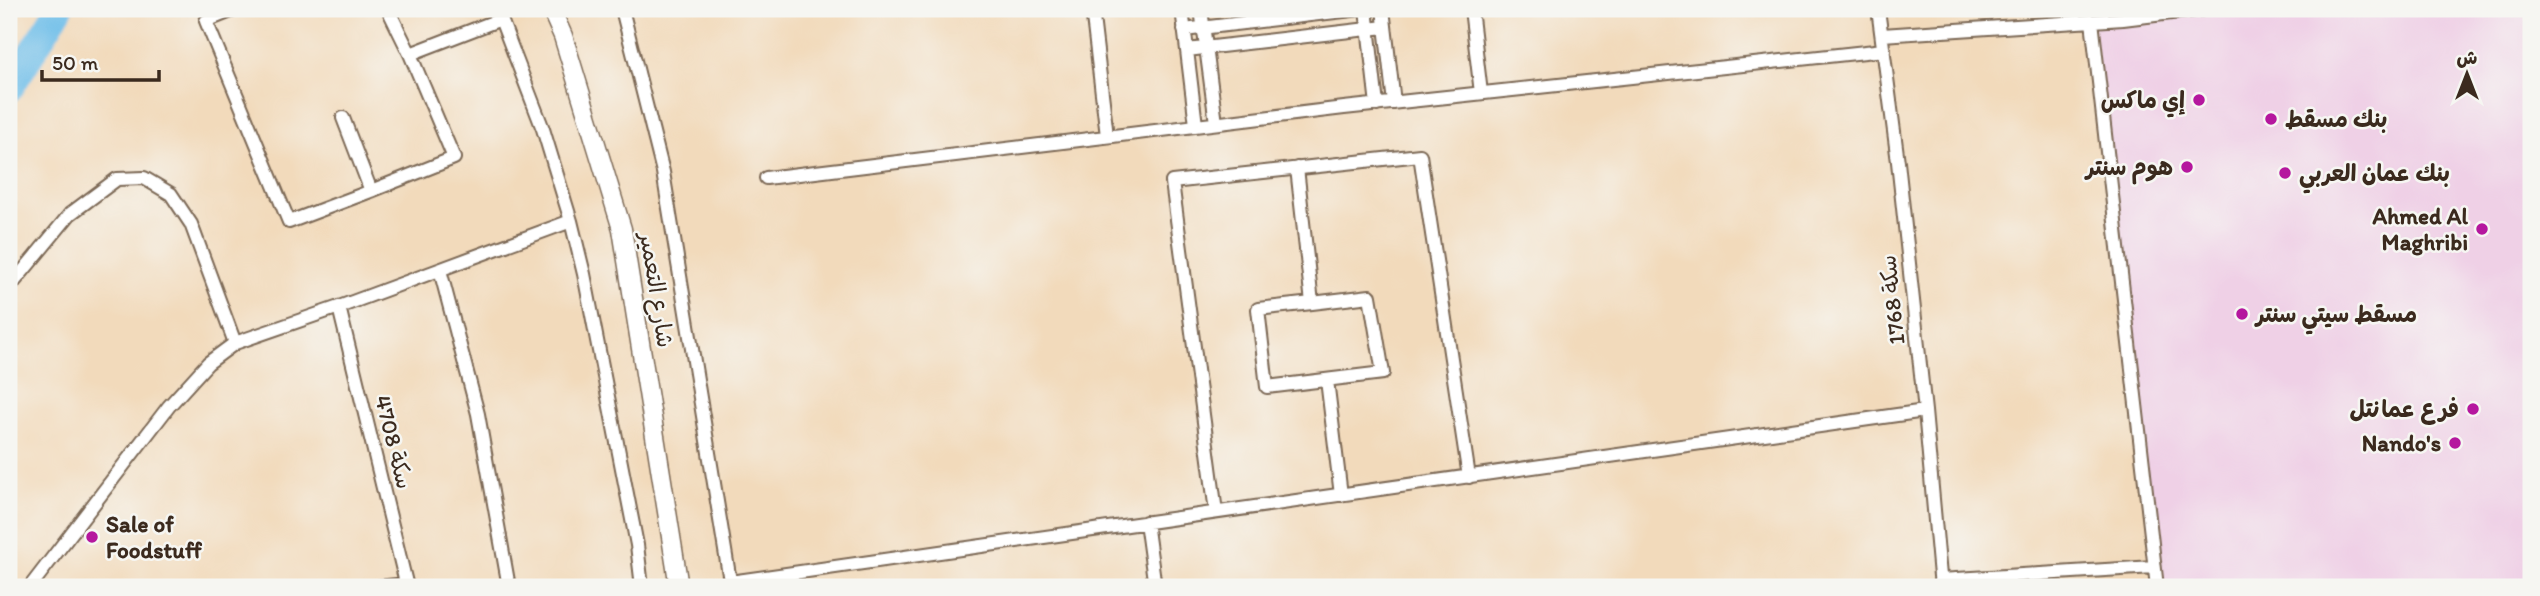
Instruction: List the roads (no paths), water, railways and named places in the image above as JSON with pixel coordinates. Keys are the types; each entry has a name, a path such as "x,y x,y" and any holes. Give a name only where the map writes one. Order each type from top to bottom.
{"main road":[{"name":"شارع التعمير","path":"551,9 563,36 622,229 680,587"}],"street":[{"path":"236,9 206,21 289,222 454,158 388,9"},
{"path":"622,9 663,172 730,584 1925,411"},
{"path":"1092,9 1108,136"},
{"path":"1182,9 1196,125"},
{"path":"1201,9 1216,123"},
{"path":"1184,30 1363,9 1377,105"},
{"path":"1382,9 1394,103"},
{"path":"1471,9 1481,93"},
{"name":"سكة 1768","path":"1878,9 1925,411 1941,584"},
{"path":"1882,35 2092,21 2204,9"},
{"path":"410,54 499,14 543,129 571,221 584,274 642,587"},
{"path":"2092,21 2157,587"},
{"path":"1187,50 1384,27"},
{"path":"766,178 1196,125 1884,50"},
{"path":"343,118 371,191"},
{"path":"1216,512 1172,182 1420,155 1469,477"},
{"path":"1297,168 1312,303"},
{"path":"9,288 70,214 117,179 144,178 171,194 191,224 236,343"},
{"path":"30,587 169,406 208,363 236,343 571,221"},
{"path":"440,270 478,414 509,587"},
{"path":"1370,296 1383,373 1267,387 1258,309 1312,303 1370,296"},
{"name":"سكة 4708","path":"339,307 407,586"},
{"path":"1327,380 1341,495"},
{"path":"1146,522 1155,587"},
{"path":"1941,584 2154,567"},
{"path":"377,587 407,586"}],"waterway":[{"path":"9,89 59,9"}],"place":[{"name":"إي ماكس","path":"2199,100"},
{"name":"بنك مسقط","path":"2271,119"},
{"name":"هوم سنتر","path":"2187,167"},
{"name":"بنك عمان العربي","path":"2285,173"},
{"name":"Ahmed Al Maghribi","path":"2482,229"},
{"name":"مسقط سيتي سنتر","path":"2242,314"},
{"name":"فرع عمانتل","path":"2473,409"},
{"name":"Nando's","path":"2455,443"},
{"name":"Sale of Foodstuff","path":"92,537"}]}
